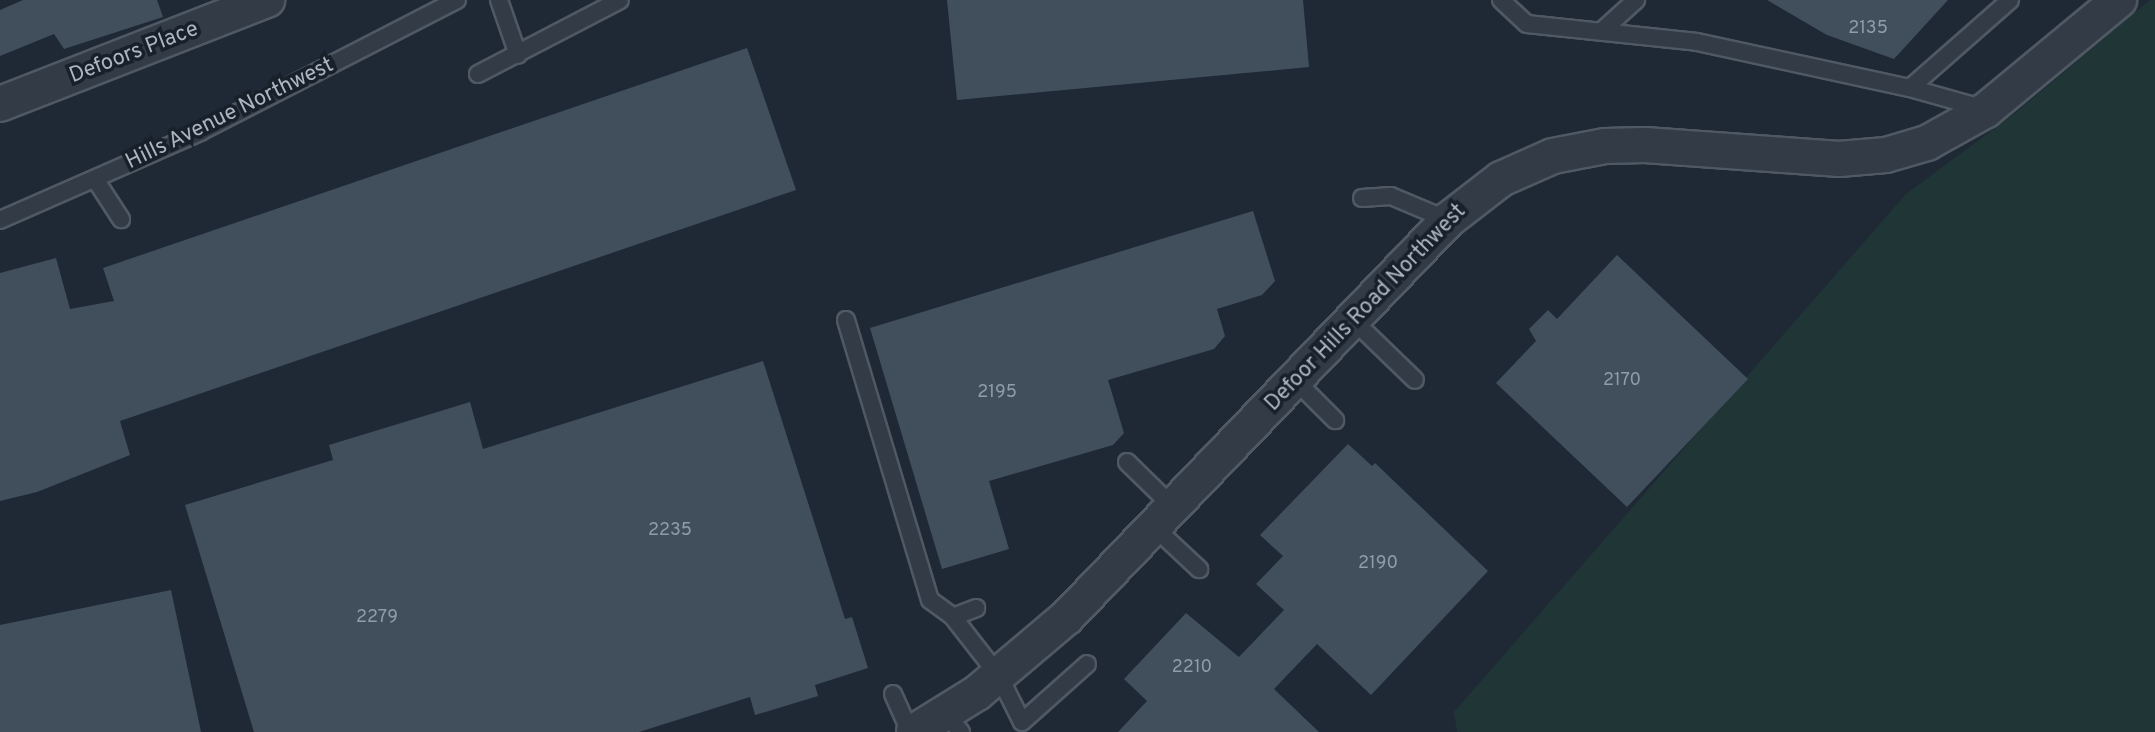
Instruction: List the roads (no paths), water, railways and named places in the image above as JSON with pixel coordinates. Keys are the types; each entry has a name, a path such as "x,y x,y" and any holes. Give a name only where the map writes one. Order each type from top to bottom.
{"street":[{"name":"Defoors Place","path":"0,104 267,0"},
{"name":"Defoor Hills Road Northwest","path":"912,732 953,722 999,676 1067,617 1448,220 1501,179 1553,156 1605,146 1645,145 1839,159 1886,155 1927,143 1986,110 2119,0"}],"lane":[{"name":"Hills Avenue Northwest","path":"0,220 200,132 457,0"},
{"path":"499,0 518,55"},
{"path":"478,74 620,0"},
{"path":"1501,0 1527,24 1697,42 1910,88 1986,110"},
{"path":"1603,30 1636,0"},
{"path":"1910,88 2010,0"},
{"path":"95,179 121,219"},
{"path":"1362,198 1391,196 1448,220"},
{"path":"846,320 930,600 953,617 999,676 1022,722 1087,664"},
{"path":"1353,320 1415,380"},
{"path":"1295,380 1335,420"},
{"path":"1127,462 1199,569"},
{"path":"953,617 976,608"},
{"path":"893,694 912,732"}]}
